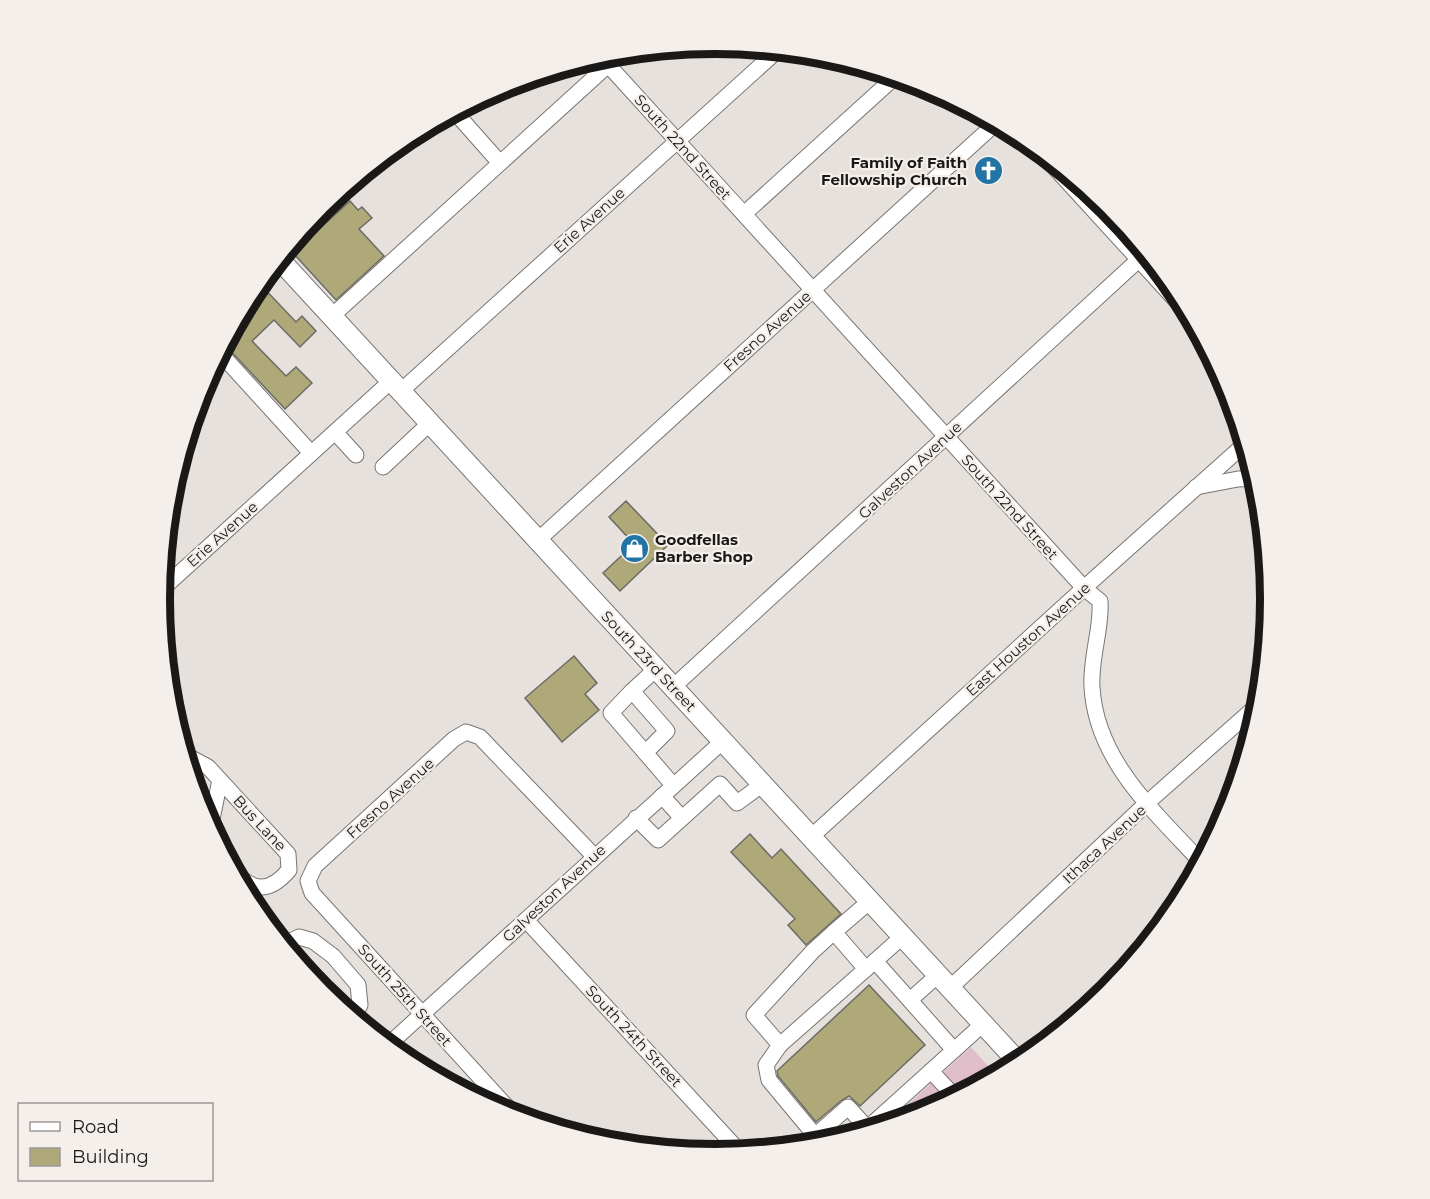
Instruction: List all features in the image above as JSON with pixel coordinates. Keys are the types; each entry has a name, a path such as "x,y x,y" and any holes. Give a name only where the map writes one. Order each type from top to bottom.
{"main road":[{"name":"South 23rd Street","path":"285,264 1013,1056"}],"street":[{"name":"Erie Avenue","path":"171,581 335,432 396,386 770,57"},
{"name":"South 22nd Street","path":"607,64 1084,588 1100,601 1101,613 1092,685 1094,706 1109,752 1147,803 1196,856"},
{"path":"332,316 500,163 598,67"},
{"path":"744,214 889,83"},
{"path":"460,118 500,163"},
{"name":"Fresno Avenue","path":"538,540 990,128"},
{"name":"Galveston Avenue","path":"674,687 1141,258"},
{"path":"225,360 311,453"},
{"path":"383,467 430,423"},
{"path":"335,432 356,455"},
{"name":"East Houston Avenue","path":"811,837 1239,449"},
{"path":"1196,487 1247,479"},
{"path":"656,669 611,713 645,753 682,818"},
{"path":"632,691 667,731 645,753"},
{"name":"Ithaca Avenue","path":"910,1000 944,981 1248,713"},
{"name":"Fresno Avenue","path":"315,866 454,739 466,732 480,737 594,856"},
{"name":"Galveston Avenue","path":"394,1040 723,741"},
{"name":"Bus Lane","path":"193,760 208,768 288,854 289,870 280,881 267,888 250,884"},
{"name":"Bus Lane","path":"213,813 220,780"},
{"path":"636,818 658,840 720,784 737,803 763,784"},
{"name":"South 25th Street","path":"315,866 308,881 312,893 501,1101"},
{"path":"780,1045 754,1015 813,951 870,901"},
{"name":"South 24th Street","path":"526,920 733,1144"},
{"path":"834,932 910,1000 954,1050"},
{"path":"815,1136 769,1080 766,1065 780,1045 903,936"},
{"path":"290,941 299,937 313,941 333,956 358,986 360,1005 357,1011"},
{"path":"876,1120 983,1024"},
{"path":"931,1071 950,1092"},
{"path":"825,1134 848,1107 860,1125"}],"shaded area":[{"path":"971,1047 991,1070 956,1089 899,1113"}],"building":[{"path":"350,201 358,210 362,207 372,218 359,229 384,256 336,300 293,254"},
{"path":"265,290 296,322 302,316 316,331 300,347 274,320 252,341 286,376 296,367 312,383 285,409 230,351"},
{"path":"626,501 668,545 620,591 603,573 634,544 609,517"},
{"path":"574,656 597,683 585,694 599,710 562,742 525,698"},
{"path":"750,834 772,858 781,849 841,914 806,945 788,925 795,919 731,852"},
{"path":"869,985 925,1045 860,1106 849,1096 816,1122 778,1076 777,1071"}],"place":[{"name":"Family of Faith Fellowship Church","path":"988,171"},
{"name":"Goodfellas Barber Shop","path":"634,548"}]}
